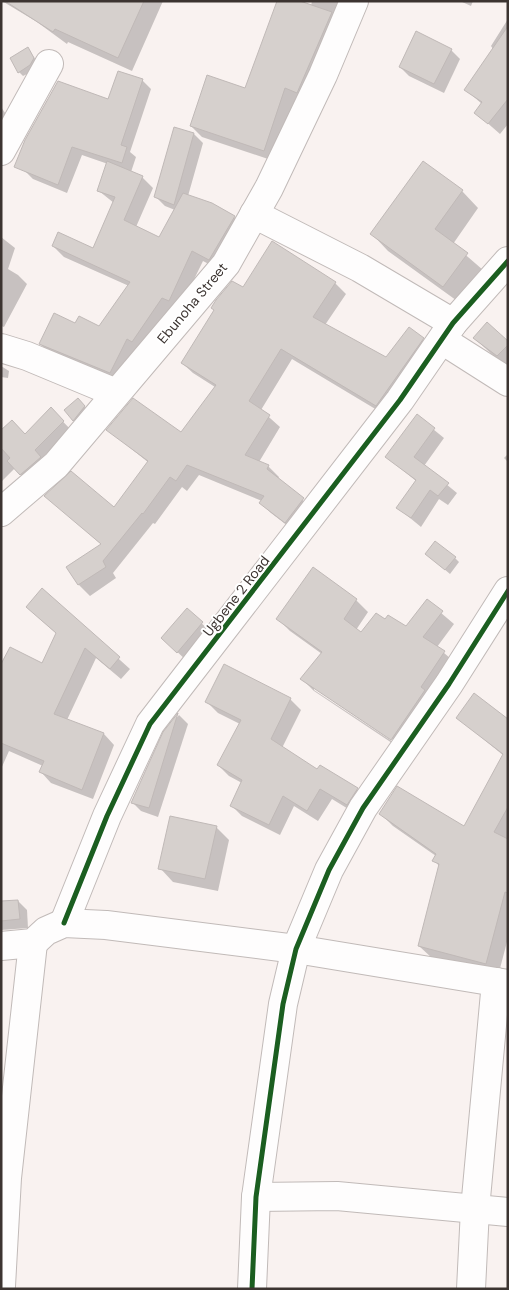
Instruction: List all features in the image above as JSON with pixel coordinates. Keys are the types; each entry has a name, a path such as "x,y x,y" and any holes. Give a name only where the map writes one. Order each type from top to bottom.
{"street":[{"name":"Ebunoha Street","path":"1,512 56,465 226,264 289,148 354,1"},
{"path":"1,152 49,64"},
{"path":"254,214 360,268 447,332 508,382"},
{"name":"Ugbene 2 Road","path":"64,923 107,816 150,724 400,400 447,332 508,261"},
{"path":"1,348 27,356 116,393"},
{"path":"252,1289 256,1197 282,1012 296,949 329,870 363,808 449,684 508,591"},
{"path":"1,946 33,942 46,931 64,923 106,925 296,949 502,983 475,1209 471,1289"},
{"path":"1,1286 7,1178 33,942"},
{"path":"256,1197 337,1196 508,1212"}],"building":[{"path":"5,1 144,1 118,58 55,29 53,32"},
{"path":"277,1 300,1 332,12 297,93 285,88 264,151 190,126 207,75 245,88"},
{"path":"508,26 508,99 488,124 474,113 482,102 464,90"},
{"path":"416,31 452,49 434,84 399,67"},
{"path":"28,47 34,58 30,65 18,73 10,58"},
{"path":"118,71 143,79 121,145 127,147 122,163 72,147 58,185 14,167 25,140 58,81 108,99"},
{"path":"174,127 194,133 174,205 154,197"},
{"path":"107,161 143,176 124,220 159,237 183,193 212,203 235,216 209,260 192,251 169,301 162,298 132,342 127,339 110,373 39,344 54,313 75,323 79,316 99,326 130,282 52,246 58,232 93,248 115,197 97,191"},
{"path":"423,161 463,190 435,229 468,253 443,287 370,234"},
{"path":"272,241 336,282 313,317 386,357 409,327 424,338 376,406 281,349 249,401 270,415 245,455 269,465 267,469 304,498 285,523 259,503 264,496 187,465 176,481 170,477 143,514 103,561 106,567 78,585 66,567 101,544 44,496 71,471 114,507 148,461 106,430 133,398 181,432 216,385 181,363 214,310 211,308 216,300 232,281 243,287"},
{"path":"487,322 508,341 508,345 497,356 473,338"},
{"path":"78,398 85,406 73,421 64,410"},
{"path":"51,407 64,421 35,450 41,457 20,475 7,461 10,458 1,448 1,430 12,420 25,434"},
{"path":"417,414 435,428 414,457 449,483 438,496 430,490 411,518 396,508 416,480 385,457"},
{"path":"435,541 456,557 445,570 425,554"},
{"path":"313,567 357,599 344,619 361,632 376,613 385,619 388,615 406,626 427,599 443,611 423,637 445,651 421,687 425,690 391,740 300,679 322,652 276,619"},
{"path":"42,588 120,657 110,669 85,648 54,714 104,733 82,790 39,772 44,761 1,743 1,664 10,647 42,663 56,633 26,607"},
{"path":"187,608 203,622 177,653 161,638"},
{"path":"224,664 291,698 271,739 317,769 320,765 358,788 347,805 320,789 307,811 283,796 269,825 230,806 242,780 217,765 241,720 205,702"},
{"path":"474,693 508,719 508,807 494,832 508,839 508,893 505,892 486,964 418,946 439,864 432,861 436,854 379,814 397,786 464,826 503,754 456,718"},
{"path":"178,713 149,808 131,803 163,732"},
{"path":"170,816 217,826 205,879 158,869"},
{"path":"18,900 20,919 1,921 1,901"}],"cycle path":[{"path":"64,923 107,816 150,724 400,400 453,323 508,261"},
{"path":"252,1289 256,1197 283,1004 296,949 329,870 363,808 449,684 508,591"}]}
